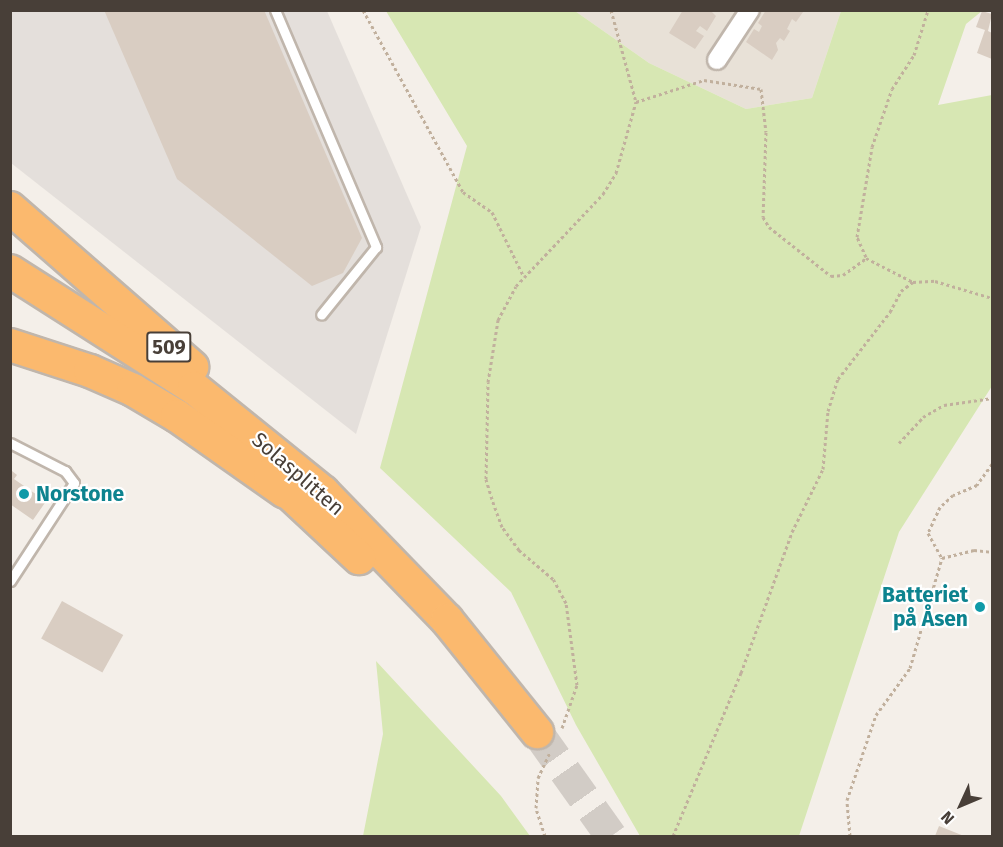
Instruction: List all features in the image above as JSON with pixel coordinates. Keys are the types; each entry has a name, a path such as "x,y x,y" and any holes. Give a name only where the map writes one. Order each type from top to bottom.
{"highway":[{"name":"509","path":"10,208 248,416 313,498"},
{"name":"Solasplitten","path":"10,271 194,388 447,620 544,739"},
{"name":"Solasplitten","path":"10,292 182,404 313,498"},
{"name":"509","path":"10,345 90,371 133,390 313,498"}],"street":[{"path":"717,60 750,10"}],"lane":[{"path":"275,10 376,247 321,315"},
{"path":"10,443 65,471 74,483 10,581"}],"path":[{"path":"363,10 463,192 492,212 524,277"},
{"path":"545,837 536,808 544,739 572,708 577,685 566,603 552,579 519,550 502,527 486,479 488,382 498,320 524,277 603,194 616,173 636,102 611,10"},
{"path":"928,10 914,55 892,89 872,147 857,237 866,258 913,282 935,281 993,298"},
{"path":"636,102 704,80 761,89 766,132 763,216 769,227 831,276 843,275 866,258"},
{"path":"673,837 741,673 792,532 823,469 828,411 838,379 890,312 902,291 913,282"},
{"path":"899,443 923,417 944,405 993,398"},
{"path":"850,837 847,800 876,715 910,668 942,558 928,533 940,507 953,495 977,485 993,464"},
{"path":"942,558 974,550 993,552"}],"shaded area":[{"path":"10,11 327,11 421,227 356,434 11,163"},
{"path":"575,11 841,11 812,98 746,109 649,63"}],"green space":[{"path":"386,11 575,11 649,63 746,109 812,98 841,11 982,11 966,24 938,105 992,95 992,386 899,532 799,836 640,836 576,725 511,592 380,468 467,146"},
{"path":"376,661 501,796 530,836 363,836 383,734"}],"building":[{"path":"104,10 264,10 362,238 343,273 312,286 177,179"},
{"path":"683,10 710,10 716,16 707,31 700,26 696,31 704,36 695,49 669,33"},
{"path":"766,10 803,12 796,22 792,19 787,29 790,31 784,41 780,38 776,43 778,50 772,60 746,42 754,29 759,32 762,26 758,23"},
{"path":"982,11 992,14 988,31 992,33 992,59 977,53 985,30 976,27"},
{"name":"Norstone","path":"12,471 17,475 14,479 40,497 43,492 49,497 33,520 10,504"},
{"path":"62,601 123,635 102,673 41,639"},
{"path":"939,826 964,836 935,836"}],"tunnel":[{"path":"537,732 611,836"}],"place":[{"name":"Norstone","path":"24,494"},
{"name":"Batteriet på Åsen","path":"980,607"}]}
